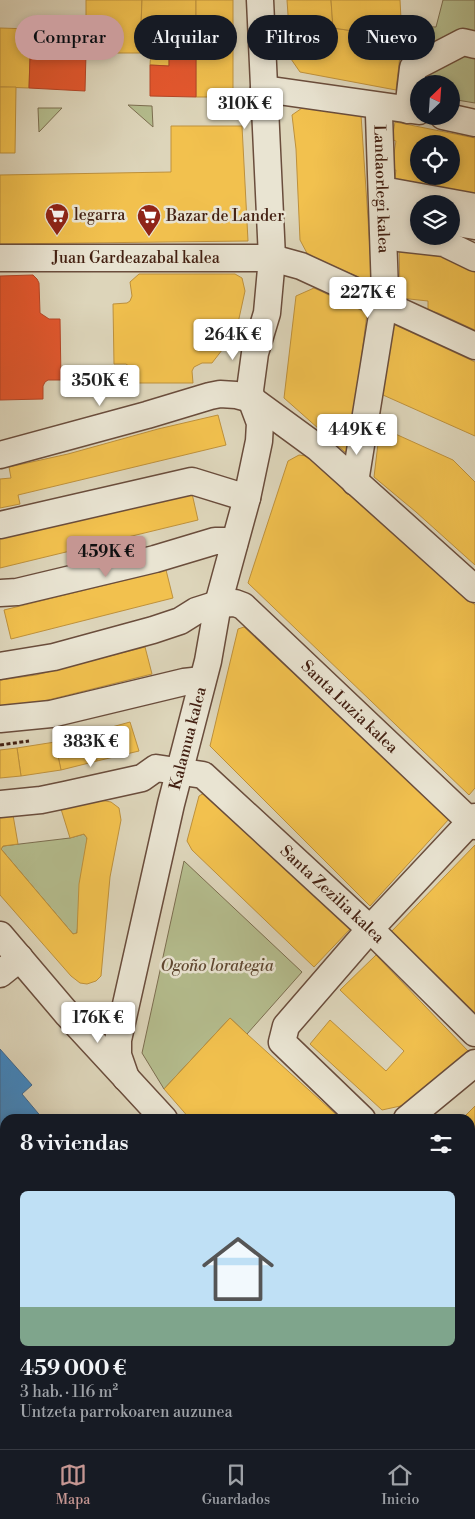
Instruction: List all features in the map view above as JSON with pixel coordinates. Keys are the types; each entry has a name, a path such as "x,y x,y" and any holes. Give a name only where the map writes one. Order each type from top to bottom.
{"street":[{"path":"251,399 252,372 267,313 272,258 260,0"},
{"path":"413,75 413,68 463,42 475,45"},
{"path":"264,89 410,110"},
{"name":"Landaorlegi kalea","path":"355,482 399,212 379,115"},
{"path":"460,119 475,122"},
{"path":"475,207 393,192 399,212 399,238 444,243 475,258"},
{"path":"460,224 475,226"},
{"name":"Juan Gardeazabal kalea","path":"0,258 272,258 301,266 384,298 475,346"},
{"path":"215,395 244,359 262,328"},
{"path":"0,455 215,395 236,395 251,399 318,448 475,589"},
{"name":"Kalamua kalea","path":"126,1078 118,1056 118,1040 125,1012 168,770 208,661 218,604 224,542 247,498 260,442 260,424 251,399"},
{"path":"0,525 192,480 247,498"},
{"path":"0,581 197,535 224,542"},
{"path":"0,594 17,592 224,542"},
{"name":"Santa Luzia kalea","path":"218,604 234,603 243,606 473,822"},
{"path":"0,666 54,657 135,635 180,621 193,613 218,604"},
{"path":"0,650 64,640 166,611 193,613"},
{"path":"0,719 51,714 184,682 202,680"},
{"name":"Santa Zezilia kalea","path":"0,786 41,787 143,762 168,770 203,774 370,929 475,1033"},
{"path":"0,804 41,800 142,778 168,770"},
{"path":"357,1114 282,1042 286,1026 370,929 473,822"},
{"path":"0,935 10,959 68,1014 159,1114"},
{"path":"0,974 10,959"},
{"path":"68,1014 84,1023 102,1024 113,1020 125,1012"},
{"path":"413,1114 475,1063"}],"path":[{"path":"131,383 131,393"}],"green space":[{"path":"443,0 475,0 475,103 460,100 460,75 410,75 410,92 396,90 399,60 435,60 436,27"},
{"path":"128,105 152,106 153,127"},
{"path":"38,108 62,108 39,132"},
{"path":"84,834 87,838 77,933 73,934 1,849 3,846 70,838"},
{"name":"Ogoño lorategia","path":"184,861 302,972 247,1034 230,1018 164,1089 142,1053"}],"building: Viviendas":[{"path":"86,0 142,0 141,15 134,15 134,53 124,53 124,15 86,15"},
{"path":"142,0 196,0 196,15 141,15"},
{"path":"196,0 233,0 233,15 196,15"},
{"path":"287,0 331,0 332,15 288,15"},
{"path":"331,0 400,0 401,15 348,15 348,30 338,29 338,15 332,15"},
{"path":"0,28 15,28 15,60 30,60 29,88 0,87"},
{"path":"338,29 348,30 348,60 399,60 396,90 300,72 292,60 338,60"},
{"path":"150,60 169,60 169,66 150,65"},
{"path":"196,60 233,60 233,97 196,97"},
{"path":"0,87 16,87 15,153 0,153"},
{"path":"305,106 361,115 372,279 363,279 308,255 300,240 296,149 292,115"},
{"path":"395,122 460,135 475,138 475,207 460,204 460,195 410,195 393,192 396,170 391,171 396,141 392,140"},
{"path":"171,126 242,126 248,241 0,244 0,175 171,172"},
{"path":"399,238 410,241 410,245 426,245 475,258 475,330 428,310 428,301 400,298"},
{"path":"139,274 235,274 242,278 245,291 238,323 229,341 212,363 202,363 194,367 192,371 193,383 133,383 133,369 126,364 114,364 113,304 130,301 132,296 130,282"},
{"path":"314,288 367,313 350,450 345,452 284,398 296,296"},
{"path":"393,324 475,362 475,436 383,395"},
{"path":"218,415 226,445 18,495 20,504 0,508 0,479 11,478 9,467 68,454 158,429"},
{"path":"380,427 453,460 475,482 475,565 374,477"},
{"path":"299,455 307,456 475,605 475,788 469,795 248,583 288,461"},
{"path":"191,489 198,520 0,568 0,537"},
{"path":"166,570 173,598 11,639 4,610"},
{"path":"244,627 449,819 370,906 210,746 238,629"},
{"path":"145,647 152,674 44,701 0,708 0,680 36,675"},
{"path":"130,722 139,751 97,761 90,733"},
{"path":"90,733 97,761 61,770 55,742"},
{"path":"55,742 61,770 21,776 17,748"},
{"path":"17,748 21,776 0,778 0,750"},
{"path":"206,792 352,927 314,967 192,850 187,841 199,796"},
{"path":"100,800 111,802 119,808 121,820 110,877 101,976 96,981 87,984 80,983 71,976 0,895 0,817 13,815 18,844 3,846 1,849 73,934 77,933 79,884 87,838 84,834 70,838 61,809"},
{"path":"475,845 475,1014 391,932"},
{"path":"376,955 469,1052 405,1105 382,1110 310,1044 330,1020 386,1071 404,1051 340,990"},
{"path":"230,1018 335,1114 186,1114 164,1089"},
{"path":"475,1106 475,1114 467,1114"}],"building: Comercios":[{"path":"30,60 86,60 85,91 29,88"},
{"path":"169,60 196,60 196,97 150,96 150,65 169,66"},
{"path":"33,275 39,283 40,313 49,319 60,319 61,380 48,380 45,382 43,386 43,399 0,400 0,276"}],"building: Escuelas":[{"path":"0,1049 32,1085 22,1094 39,1114 0,1114"}],"place":[{"name":"legarra","path":"57,236"},
{"name":"Bazar de Lander","path":"149,237"}]}
